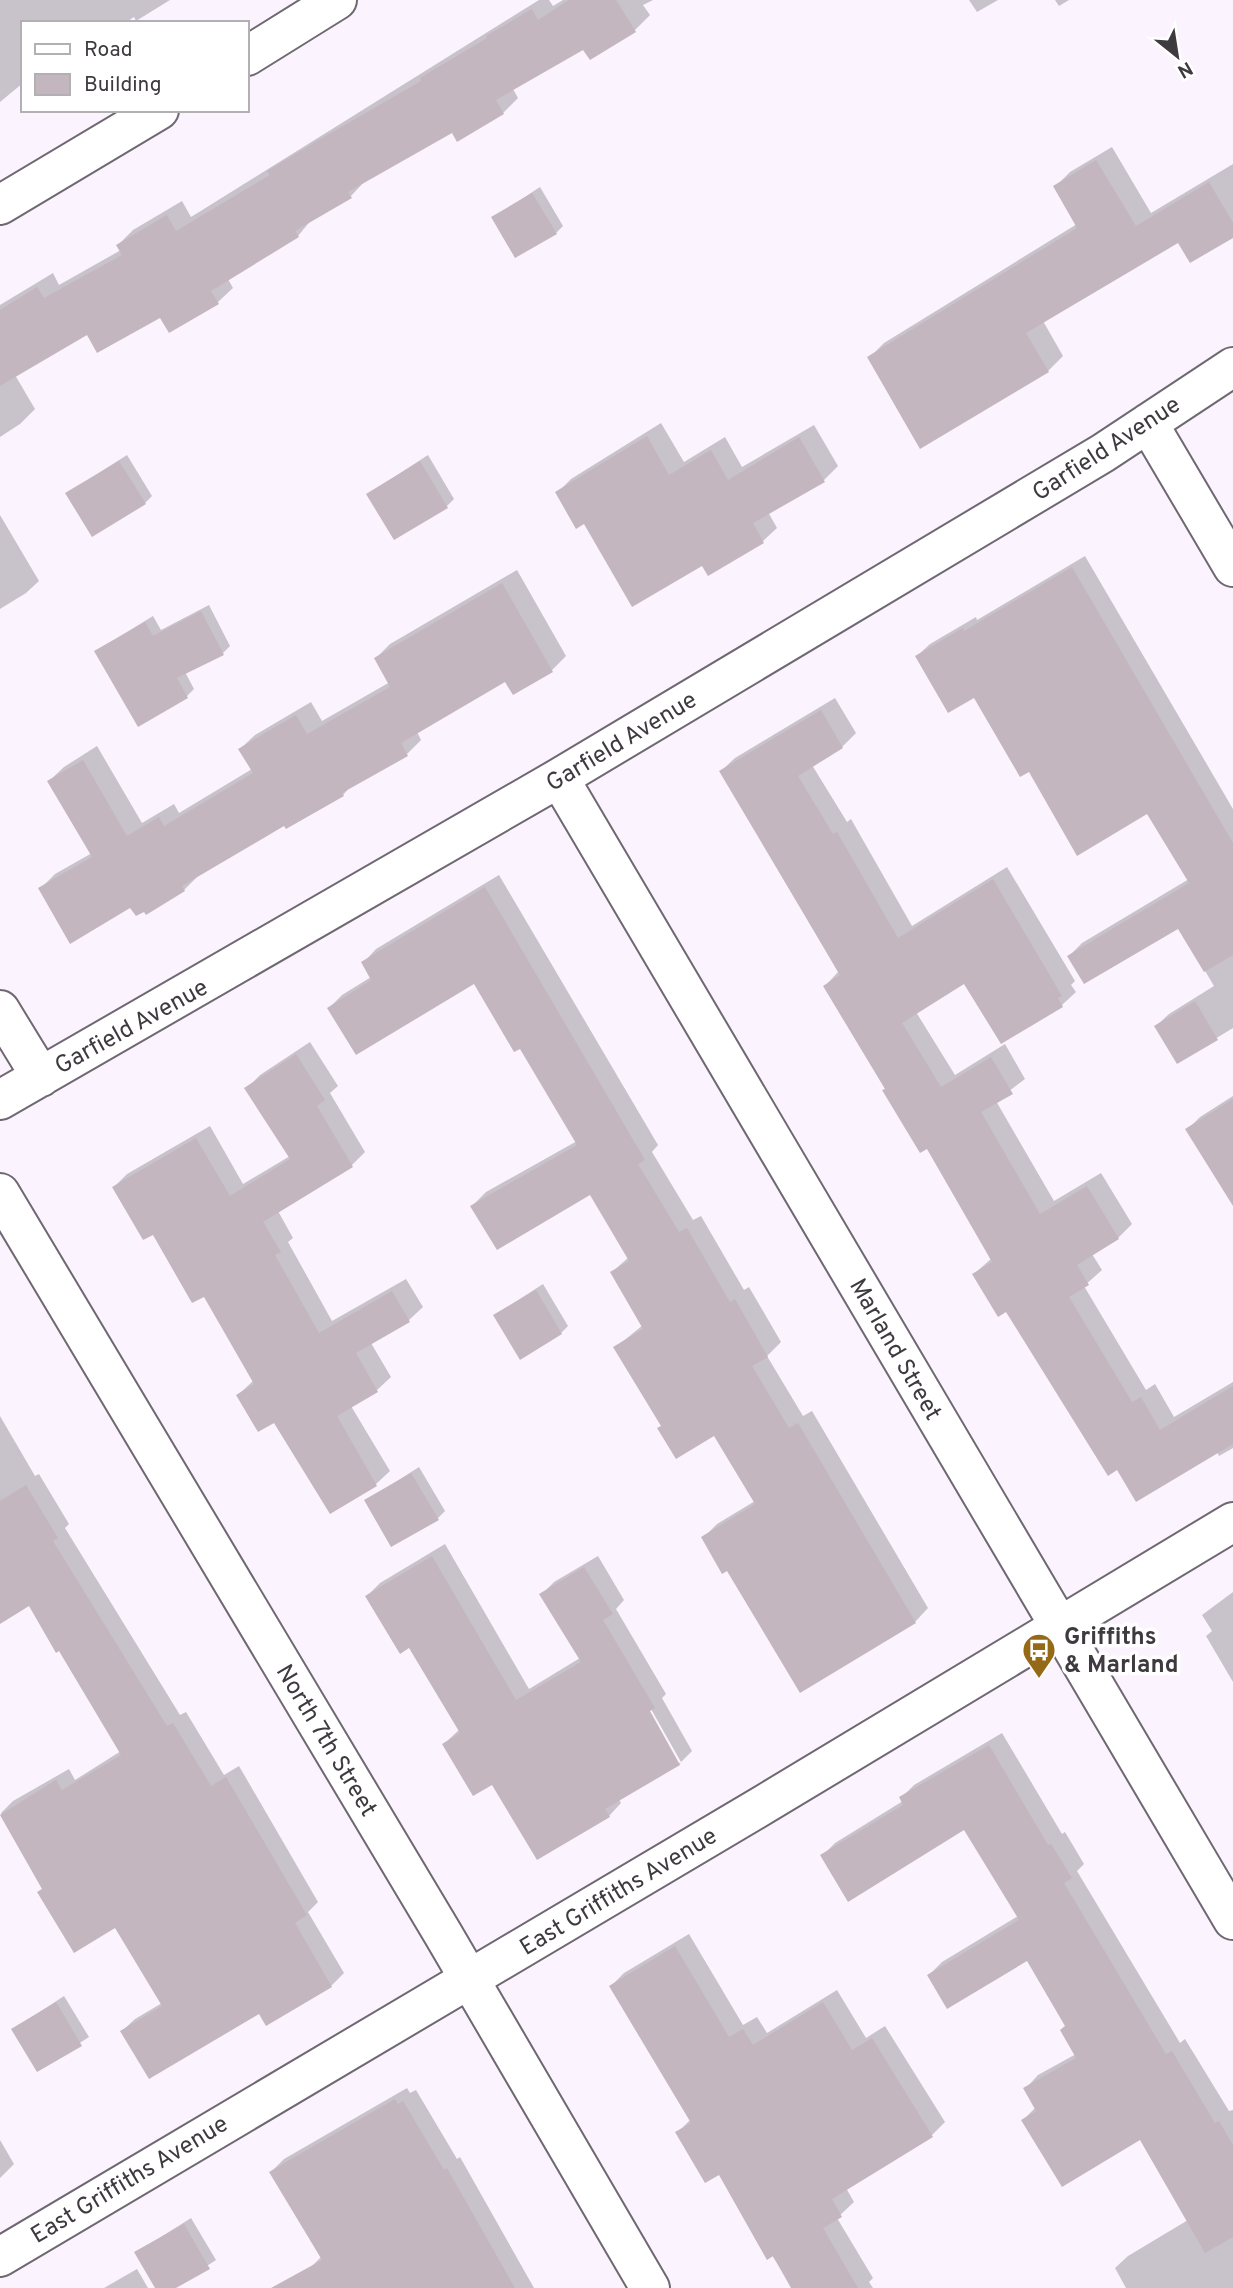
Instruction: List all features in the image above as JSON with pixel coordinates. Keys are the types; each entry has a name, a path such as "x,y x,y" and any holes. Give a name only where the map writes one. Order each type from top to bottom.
{"street":[{"path":"248,55 337,0"},
{"path":"0,205 156,112"},
{"name":"Garfield Avenue","path":"0,1100 559,778 1149,423 1233,367"},
{"path":"1149,423 1233,567"},
{"name":"Marland Street","path":"559,778 1233,1920"},
{"path":"0,1010 40,1077"},
{"name":"North 7th Street","path":"0,1193 650,2288"},
{"name":"East Griffiths Avenue","path":"0,2257 469,1980 1233,1521"}],"building":[{"path":"569,0 616,0 636,32 590,60 583,50 496,100 504,114 457,142 452,133 348,192 352,198 295,231 299,237 211,291 219,304 169,333 160,318 97,353 87,335 0,386 0,310 37,287 44,298 122,255 116,245 167,215 176,231 270,175 267,171 421,81 420,78 487,38 486,36 532,9 538,20"},
{"path":"1096,160 1136,226 1209,182 1233,223 1233,238 1190,263 1178,243 1026,333 1049,372 920,449 867,357 1077,228 1053,186"},
{"path":"532,193 557,234 515,258 491,217"},
{"path":"647,436 669,475 711,450 728,480 799,437 825,482 753,523 764,543 708,576 702,566 632,607 584,524 576,529 555,492"},
{"path":"119,461 146,504 92,537 65,493"},
{"path":"420,461 448,508 394,540 366,494"},
{"path":"1072,567 1233,843 1233,955 1204,972 1178,929 1084,984 1067,956 1189,883 1147,814 1077,856 1029,772 1020,777 974,698 948,713 915,656 963,628 964,631"},
{"path":"502,583 553,672 513,695 505,682 401,743 408,756 342,793 344,796 286,829 284,826 182,886 185,891 146,915 144,912 136,916 130,908 70,944 38,888 92,857 47,781 83,760 127,836 159,817 164,826 253,773 238,749 296,715 307,734 390,687 374,658"},
{"path":"201,611 224,655 177,678 188,698 138,727 94,651 145,622 153,636"},
{"path":"821,710 843,748 798,776 833,834 837,832 898,938 993,879 1062,996 1058,998 1063,1007 1001,1044 964,984 902,1023 941,1087 991,1057 1013,1094 981,1112 1040,1214 1087,1186 1119,1239 1077,1265 1089,1285 1069,1297 1132,1402 1141,1397 1160,1430 1233,1386 1233,1444 1136,1502 1117,1470 1108,1476 1006,1312 998,1317 972,1274 992,1262 927,1149 920,1153 823,986 840,975 719,771"},
{"path":"485,887 645,1160 638,1164 679,1232 687,1228 730,1302 735,1299 768,1357 752,1366 789,1428 798,1423 916,1623 800,1693 727,1571 722,1574 701,1537 755,1504 714,1436 676,1459 657,1428 661,1426 613,1347 643,1329 610,1272 629,1261 590,1195 497,1250 470,1206 577,1145 520,1049 514,1052 474,984 356,1055 327,1008 371,980 361,962"},
{"path":"1195,1001 1218,1040 1177,1064 1154,1026"},
{"path":"296,1054 325,1100 317,1106 353,1167 263,1222 281,1252 275,1255 319,1333 392,1291 410,1322 356,1353 378,1392 337,1416 377,1486 330,1514 274,1423 258,1432 236,1395 254,1384 204,1297 192,1303 153,1235 143,1240 112,1187 196,1138 230,1196 290,1159 244,1088"},
{"path":"1233,1099 1233,1206 1185,1129"},
{"path":"536,1290 562,1334 520,1360 493,1315"},
{"path":"411,1473 439,1520 391,1547 364,1500"},
{"path":"26,1485 58,1538 53,1541 167,1726 173,1723 211,1786 226,1777 307,1915 295,1923 332,1987 266,2026 259,2014 149,2079 120,2031 162,2006 115,1928 74,1953 37,1892 42,1889 0,1815 56,1780 62,1790 121,1755 29,1606 0,1624 0,1501"},
{"path":"432,1556 516,1700 581,1662 539,1594 584,1567 613,1614 603,1620 655,1708 650,1711 680,1765 605,1809 610,1817 537,1860 492,1785 473,1796 442,1744 460,1733 409,1648 400,1654 365,1596"},
{"path":"989,1745 1048,1845 1051,1844 1072,1878 1064,1883 1166,2054 1172,2051 1215,2123 1219,2121 1233,2145 1233,2237 1205,2253 1140,2140 1062,2187 1021,2120 1036,2111 1023,2088 1076,2058 1060,2030 1065,2026 1027,1961 947,2009 927,1975 1019,1920 964,1830 848,1902 820,1855 903,1805 899,1797"},
{"path":"675,1946 729,2037 743,2029 753,2045 823,2002 852,2050 872,2038 933,2137 832,2199 842,2217 823,2228 858,2288 791,2288 773,2256 767,2260 719,2175 705,2183 675,2132 691,2123 609,1986"},
{"path":"56,2002 82,2046 37,2072 11,2029"},
{"path":"395,2099 398,2104 403,2101 444,2170 447,2168 515,2288 271,2288 322,2260 269,2172"},
{"path":"184,2224 210,2269 176,2288 155,2288 134,2252"}],"place":[{"name":"Griffiths & Marland","path":"1039,1680"}]}
